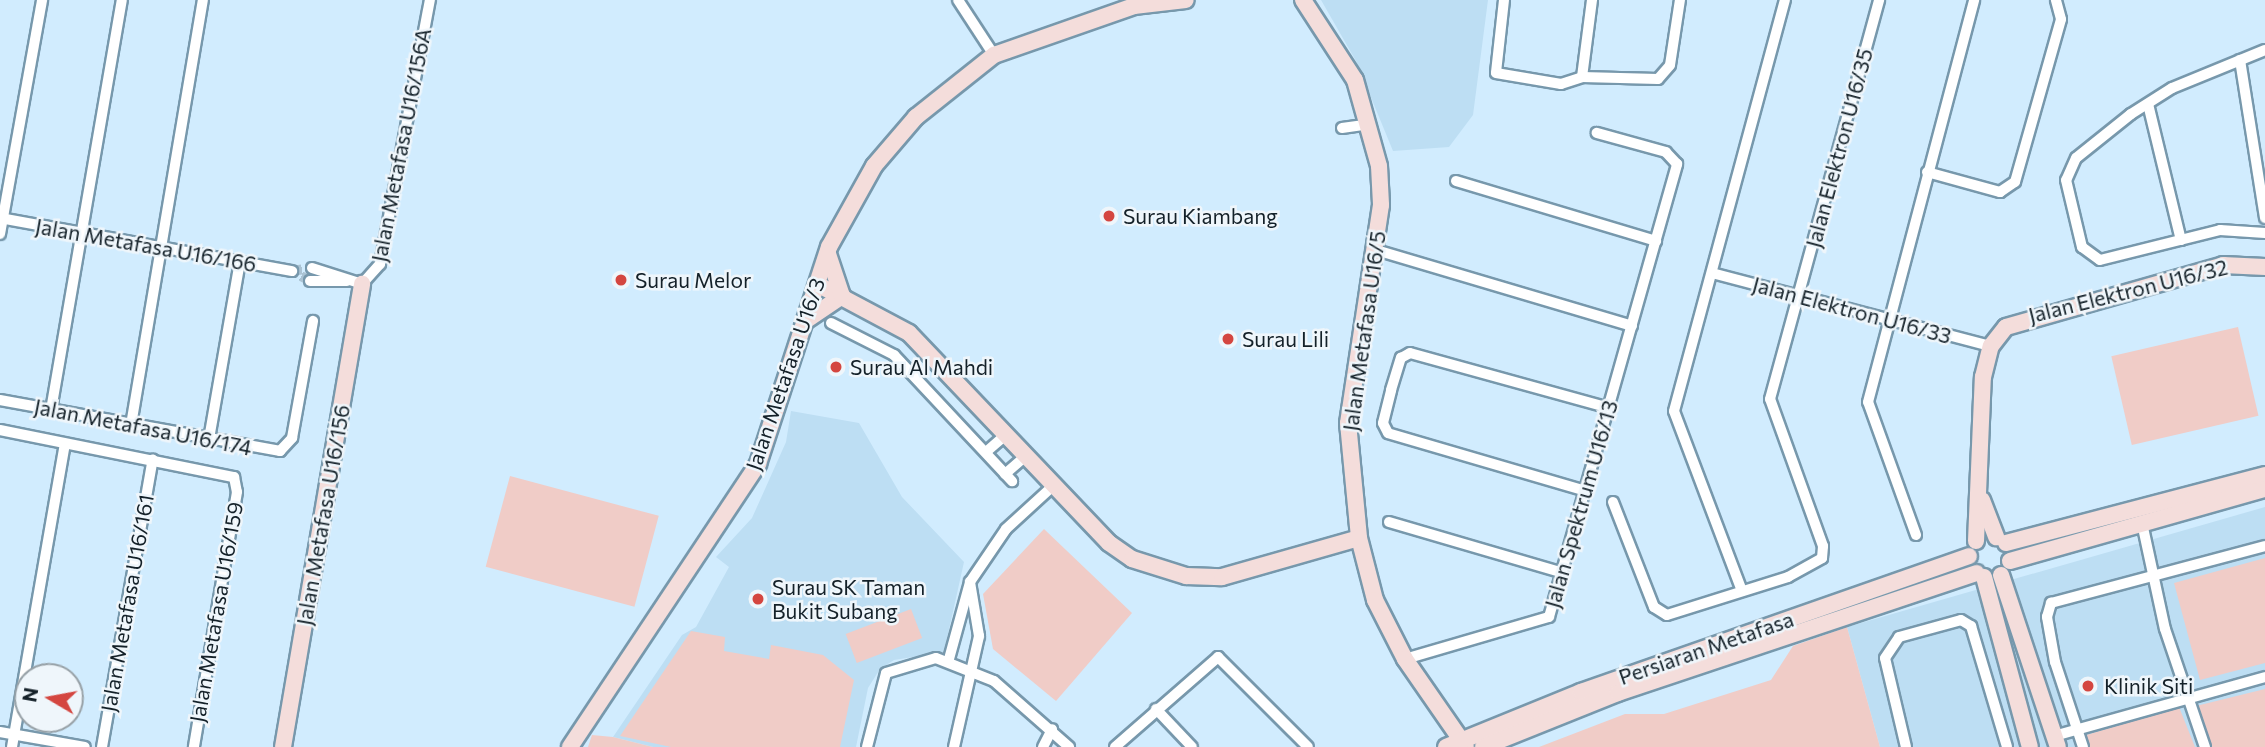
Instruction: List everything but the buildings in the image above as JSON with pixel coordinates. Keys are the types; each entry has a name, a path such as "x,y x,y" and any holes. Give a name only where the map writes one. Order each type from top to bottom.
{"street":[{"path":"0,234 41,0"},
{"path":"51,410 122,0"},
{"path":"131,425 202,0"},
{"name":"Jalan Metafasa U16/156A","path":"355,283 375,274 384,250 430,0"},
{"path":"958,0 994,55"},
{"name":"Jalan Metafasa U16/3","path":"570,747 608,681 737,503 758,464 828,252 874,166 916,117 994,55 1052,29 1158,1 1185,0"},
{"name":"Jalan Metafasa U16/5","path":"1303,0 1354,80 1370,124 1381,205 1348,423 1359,538 1375,600 1405,659 1445,720 1456,745"},
{"path":"1504,0 1496,73 1561,85 1582,77 1658,79 1670,65 1680,0"},
{"path":"1582,77 1592,0"},
{"path":"1613,502 1654,607 1673,615 1742,591 1674,411 1785,0"},
{"name":"Jalan Elektron U16/35","path":"1742,591 1815,566 1824,552 1770,407 1878,0"},
{"path":"1916,535 1868,408 1887,319 1974,0"},
{"path":"1927,172 2000,192 2015,182 2061,19 2056,0"},
{"path":"2265,50 2148,104 2076,158 2067,187 2082,247 2093,258 2220,230 2265,233"},
{"path":"2240,60 2265,218"},
{"path":"2148,104 2181,240"},
{"path":"1342,128 1370,124"},
{"name":"Jalan Spektrum U16/13","path":"1405,659 1543,622 1563,573 1677,164 1666,152 1597,133"},
{"path":"1456,181 1656,241"},
{"name":"Jalan Metafasa U16/166","path":"1,218 292,271"},
{"path":"1376,250 1632,326"},
{"path":"828,252 842,296"},
{"path":"209,439 240,261"},
{"name":"Jalan Elektron U16/32","path":"1991,346 2018,319 2223,265 2265,267"},
{"path":"312,268 355,283"},
{"name":"Jalan Elektron U16/33","path":"1712,273 1991,346"},
{"path":"310,281 355,283"},
{"name":"Jalan Metafasa U16/156","path":"283,747 355,283"},
{"path":"817,284 886,317 974,398 1116,548 1158,570 1186,576 1222,577 1359,538"},
{"path":"804,322 842,296"},
{"path":"872,341 886,317"},
{"name":"Jalan Metafasa U16/174","path":"0,400 209,439 285,449 313,321"},
{"path":"831,323 872,341 954,415 1009,478 1027,455"},
{"path":"1991,346 1980,407 1982,500 1973,549 2026,746"},
{"path":"1586,491 1388,433 1383,423 1391,390 1401,358 1410,353 1609,408"},
{"path":"954,415 974,398"},
{"path":"0,430 153,459"},
{"path":"986,452 1007,434"},
{"path":"12,747 65,443"},
{"name":"Jalan Metafasa U16/159","path":"153,459 234,477 237,492 194,747"},
{"name":"Jalan Metafasa U16/161","path":"102,747 153,459"},
{"path":"2001,540 2265,475"},
{"path":"949,659 970,582 1006,529 1054,485"},
{"path":"2006,568 2142,523 2265,489"},
{"path":"1982,500 2001,540 2006,568 2056,741 2075,729 2265,677"},
{"path":"1389,522 1563,573"},
{"path":"2142,523 2151,576 2186,697 2205,747"},
{"name":"Persiaran Metafasa","path":"1456,745 1483,730 2001,540"},
{"path":"2083,747 2075,729 2048,607 2265,546"},
{"name":"Persiaran Metafasa","path":"1483,747 1644,684 2006,568"},
{"path":"954,747 979,636 970,582"},
{"path":"1906,747 1885,658 1899,637 1961,620 1971,626 2007,747"},
{"path":"955,632 979,636"},
{"path":"1115,747 1218,657 1308,747"},
{"path":"867,747 880,682 896,666 949,659 970,667 1052,729 1069,747"},
{"path":"1156,709 1192,747"},
{"path":"1440,747 1445,720 1483,730"},
{"path":"1042,747 1052,729"},
{"path":"0,732 85,747"}],"shaded area":[{"path":"1321,0 1488,0 1473,115 1449,147 1393,151 1356,61"},
{"path":"2238,327 2258,416 2132,445 2111,356"},
{"path":"791,411 859,423 902,497 964,562 944,652 894,660 880,669 868,688 856,747 653,747 613,737 682,635 696,627 729,567 716,557 752,518 786,442"},
{"path":"510,476 659,516 634,607 486,567"},
{"path":"2265,507 2265,747 1880,747 1847,627"},
{"path":"1044,529 1132,613 1056,701 993,649 983,594"},
{"path":"2265,558 2265,663 2200,680 2174,583"},
{"path":"911,609 922,638 857,663 846,634"},
{"path":"1847,627 1880,747 1539,747 1625,714 1664,714 1771,680 1793,646"},
{"path":"691,631 725,637 724,651 769,659 771,645 823,655 854,680 840,747 671,747 620,736"},
{"path":"2265,689 2265,747 2212,747 2196,706"},
{"path":"2179,707 2195,747 2088,747 2083,736"},
{"path":"592,735 613,737 653,747 588,747"}],"tunnel":[{"path":"310,281 292,271 312,268"}],"place":[{"name":"Surau Kiambang","path":"1109,216"},
{"name":"Surau Melor","path":"621,280"},
{"name":"Surau Lili","path":"1228,339"},
{"name":"Surau Al Mahdi","path":"836,367"},
{"name":"Surau SK Taman Bukit Subang","path":"758,599"},
{"name":"Klinik Siti","path":"2088,686"}]}
